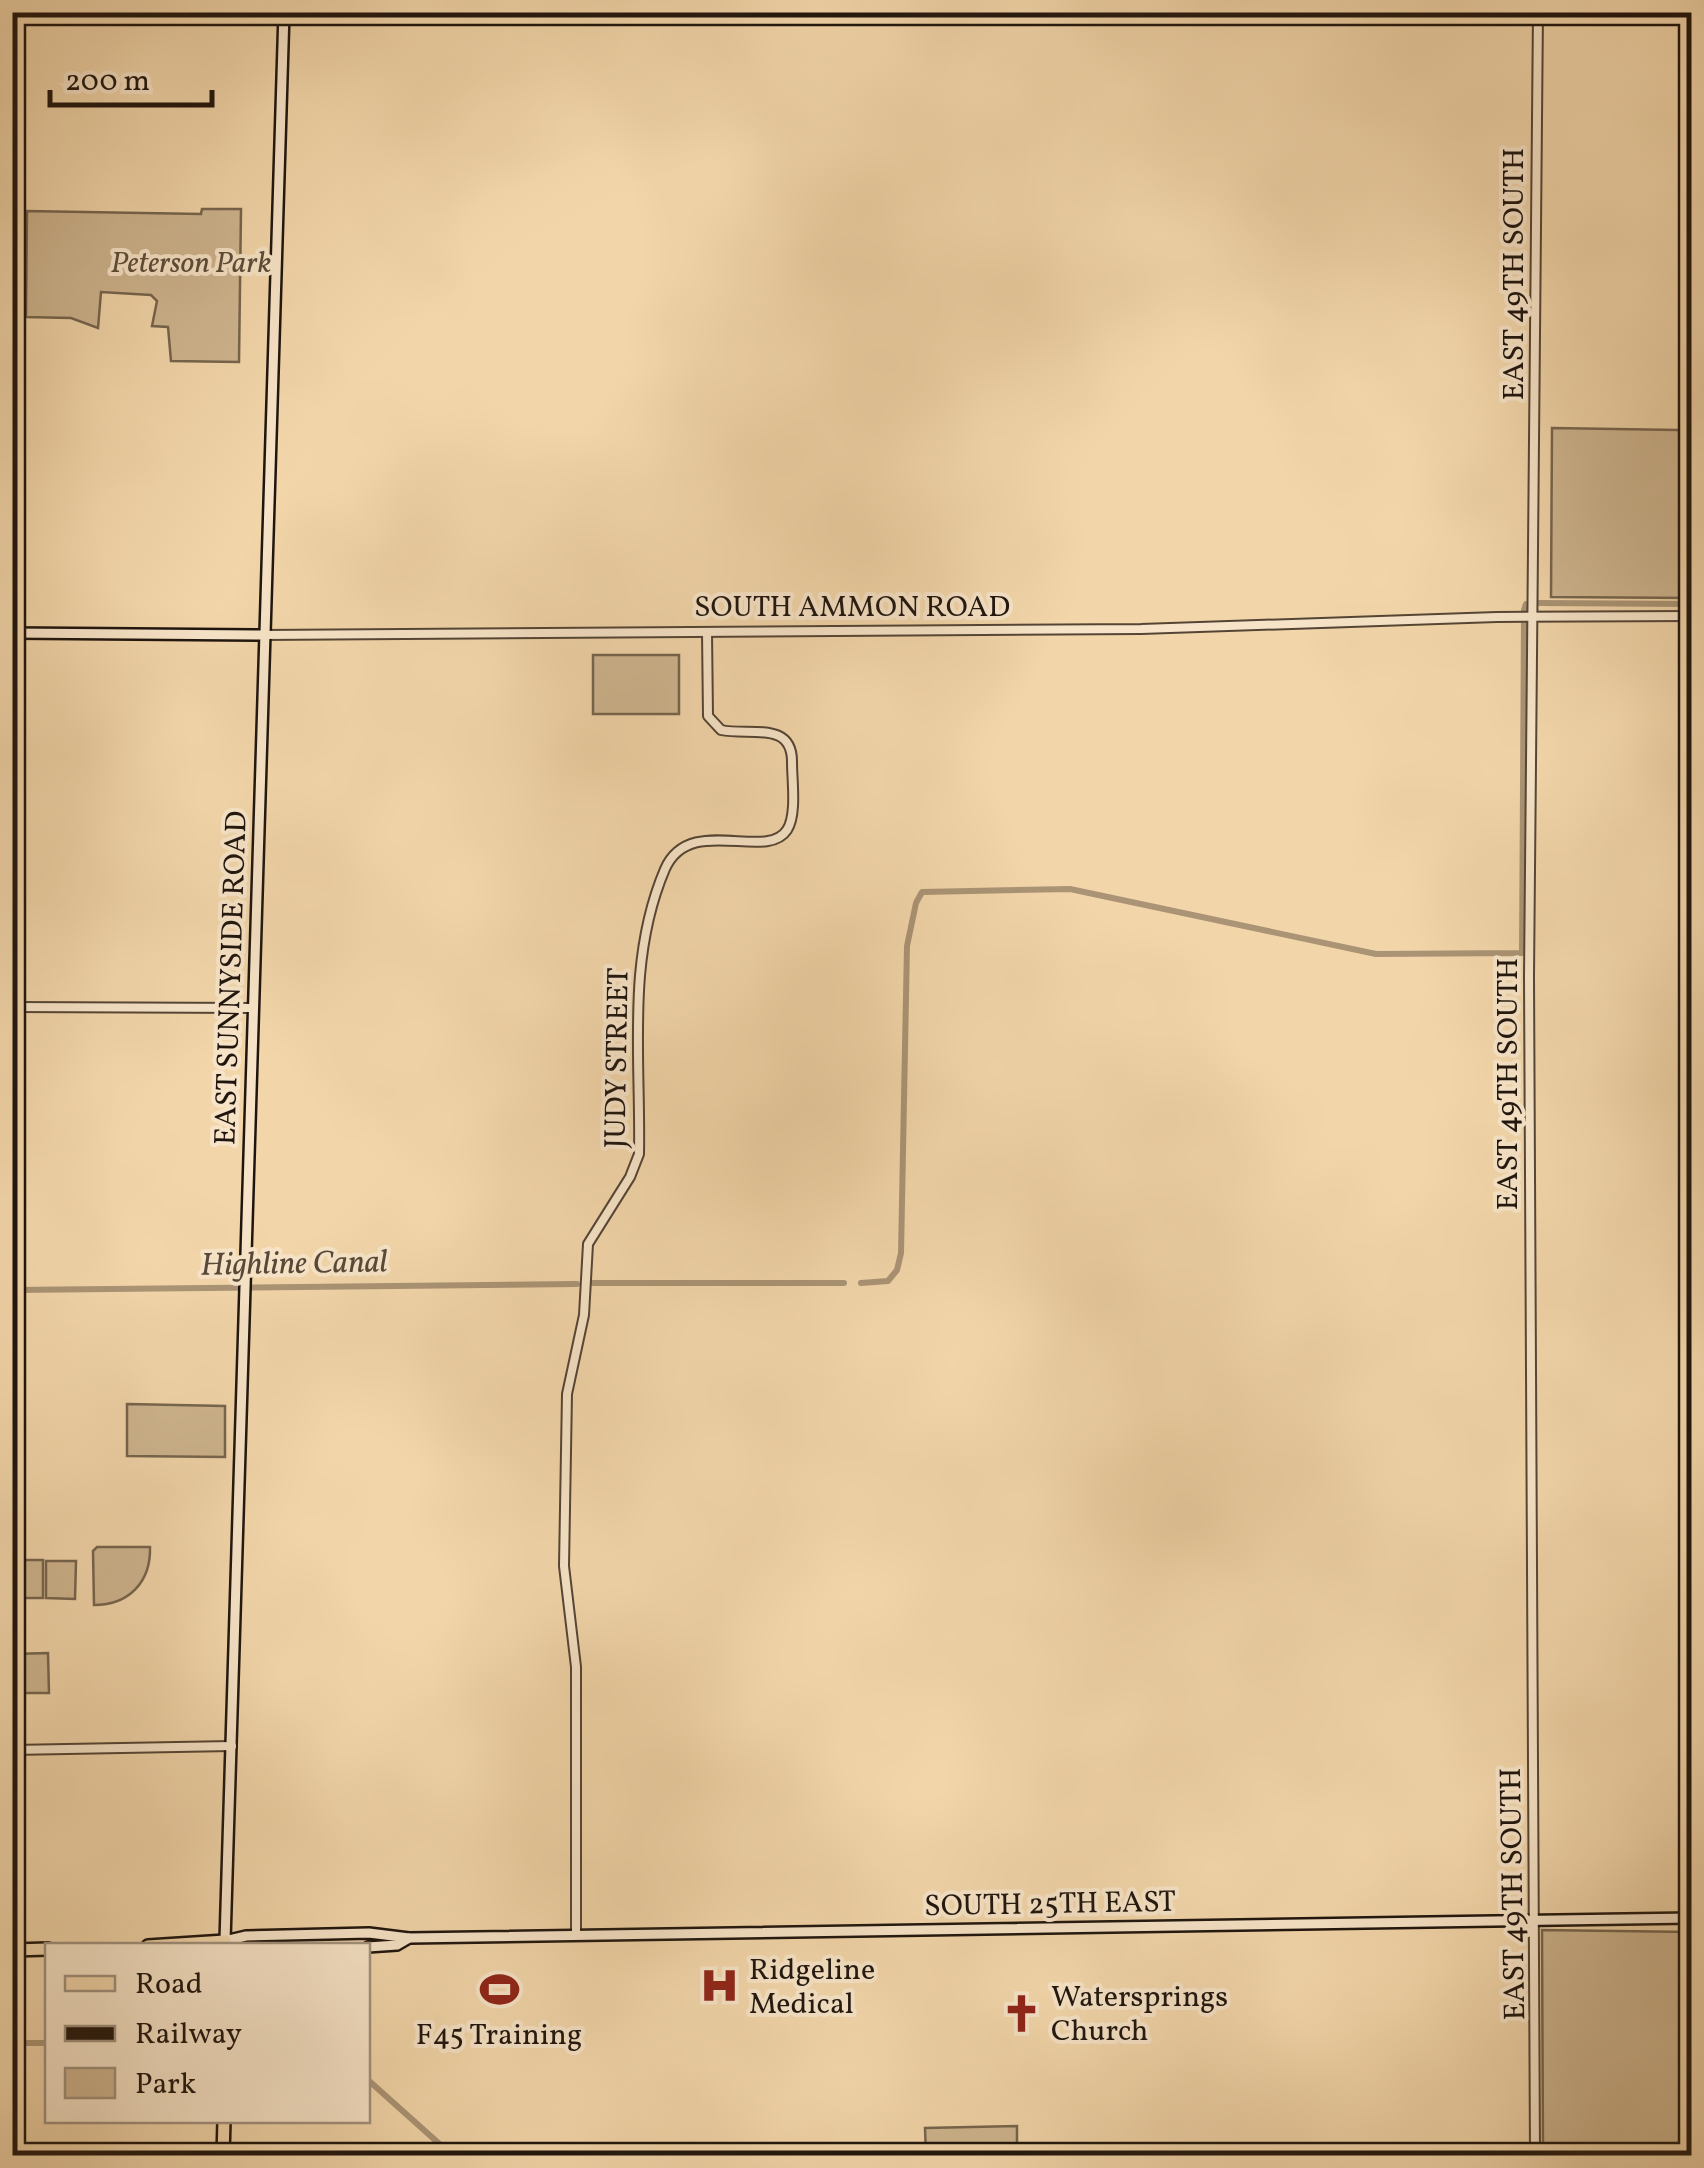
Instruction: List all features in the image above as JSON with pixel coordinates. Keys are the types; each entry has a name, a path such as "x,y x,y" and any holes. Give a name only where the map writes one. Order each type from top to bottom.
{"main road":[{"name":"EAST SUNNYSIDE ROAD","path":"232,1943 232,1746 262,636 284,12"},
{"name":"SOUTH AMMON ROAD","path":"12,634 262,636"},
{"name":"SOUTH 25TH EAST","path":"232,1943 246,1936 369,1933 409,1938 1692,1918"},
{"name":"SOUTH 25TH EAST","path":"370,1947 397,1945 409,1938"},
{"path":"12,1950 45,1949"},
{"path":"223,2156 224,2123"}],"street":[{"name":"EAST 49TH SOUTH","path":"1535,2156 1532,616 1538,12"},
{"name":"SOUTH AMMON ROAD","path":"262,636 1141,629 1532,616 1692,616"},
{"name":"JUDY STREET","path":"576,1935 576,1667 564,1566 566,1394 584,1316 588,1244 630,1177 639,1154 638,972 644,935 665,870 676,854 706,840 774,839 784,834 790,822 792,756 787,741 774,732 722,730 708,716 707,632"},
{"path":"12,1006 254,1008"},
{"path":"12,1750 232,1746"}],"green space":[{"name":"Peterson Park","path":"202,209 241,209 239,362 171,361 168,327 152,326 157,301 151,295 101,292 98,328 71,318 26,317 27,211 201,214"},
{"path":"1552,428 1678,430 1691,446 1691,598 1551,597"},
{"path":"593,655 679,655 679,714 593,714"},
{"path":"127,1404 225,1406 225,1457 127,1456"},
{"path":"97,1547 150,1547 147,1571 136,1589 118,1601 94,1605 93,1551"},
{"path":"14,1560 43,1560 43,1598 14,1598"},
{"path":"46,1561 76,1561 75,1599 46,1598"},
{"path":"48,1653 49,1693 13,1693 13,1654"},
{"path":"1542,1930 1691,1932 1691,2155 1543,2155"},
{"path":"1017,2126 1017,2155 926,2155 925,2128"}],"waterway":[{"path":"1538,603 1692,604"},
{"path":"1524,610 1526,604"},
{"path":"861,1283 888,1281 897,1270 901,1253 907,946 922,892 1070,889 1376,954 1522,953 1524,620"},
{"path":"593,1283 844,1283"},
{"name":"Highline Canal","path":"12,1290 577,1284"},
{"path":"12,2043 45,2043"},
{"path":"370,2082 453,2156"},
{"path":"782,2156 814,2148 847,2156"}],"railway":[{"path":"19,12 272,16"}],"place":[{"name":"Ridgeline Medical","path":"719,1986"},
{"name":"F45 Training","path":"499,1990"},
{"name":"Watersprings Church","path":"1021,2013"}]}
